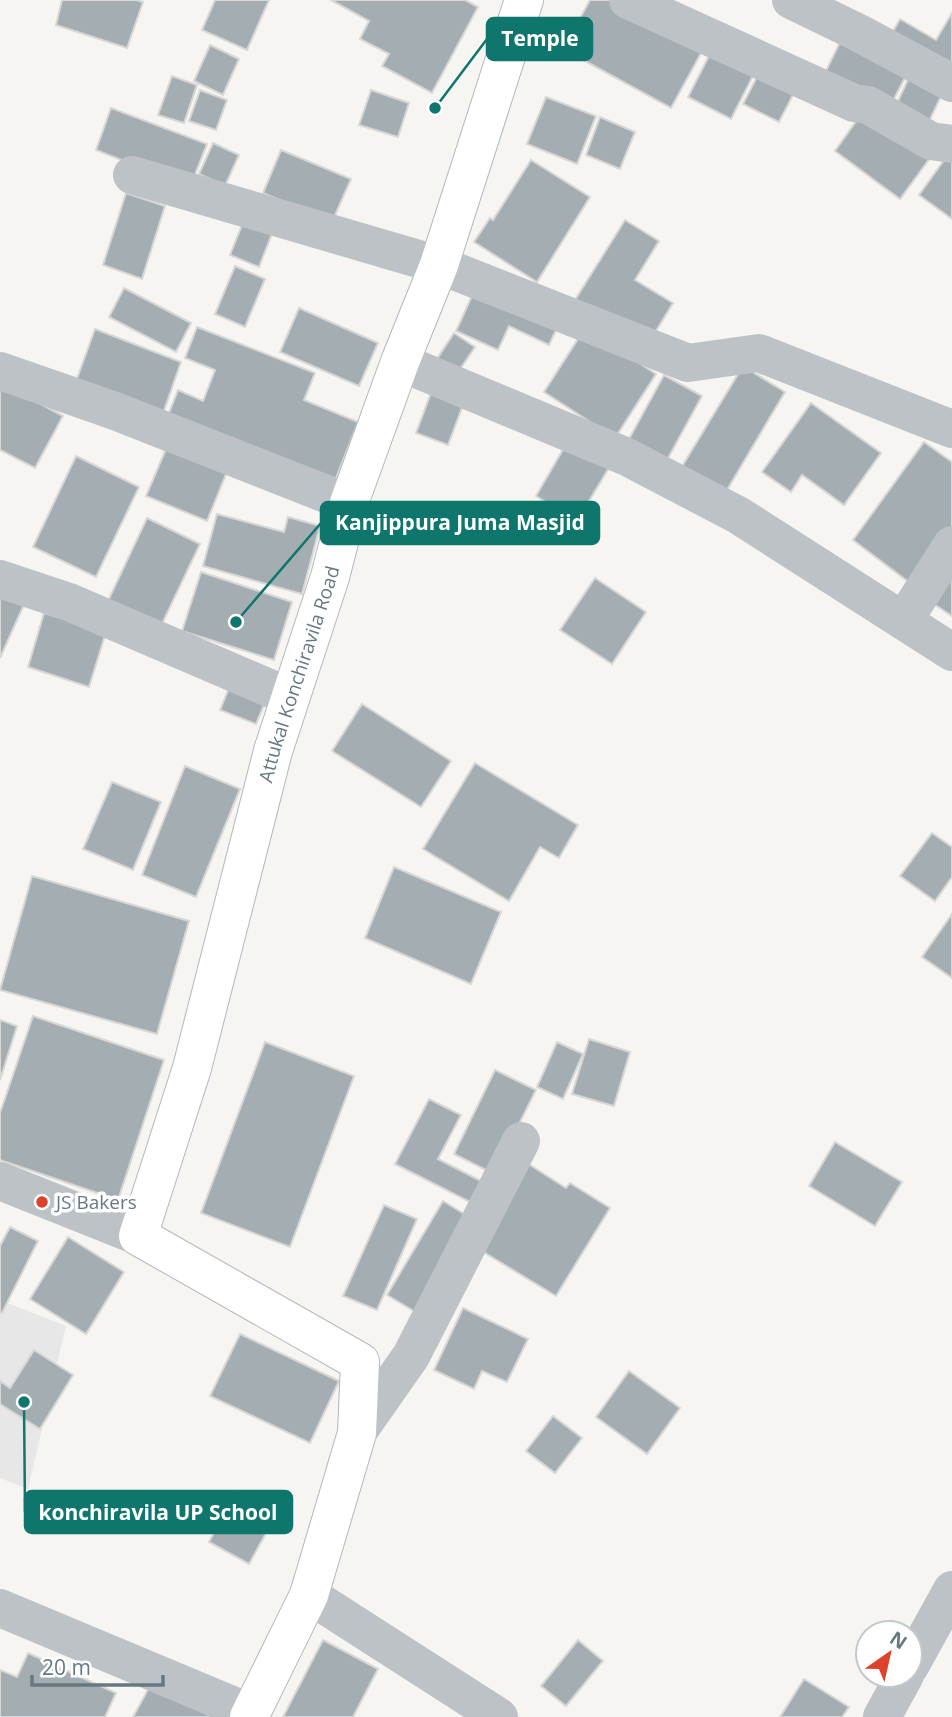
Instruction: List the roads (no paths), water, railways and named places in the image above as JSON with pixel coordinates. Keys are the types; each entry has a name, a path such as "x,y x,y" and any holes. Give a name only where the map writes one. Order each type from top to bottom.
{"main road":[{"name":"Attukal Konchiravila Road","path":"138,1236 192,1068 263,790 290,697 330,577 349,503 400,362 439,265 524,0"},
{"path":"138,1236 359,1362 357,1433 309,1595 250,1715"}],"street":[{"path":"628,0 854,103 868,106 930,141 952,144"},
{"path":"791,0 952,83"},
{"path":"132,174 439,265 688,363 759,353 952,429"},
{"path":"400,362 639,463 738,515 952,652"},
{"path":"0,371 115,411 349,503"},
{"path":"904,620 952,545"},
{"path":"0,579 69,602 290,697"},
{"path":"357,1433 411,1356 521,1141"},
{"path":"0,1181 138,1236"},
{"path":"924,1641 952,1590"},
{"path":"309,1595 499,1717"},
{"path":"0,1608 250,1715"},
{"path":"882,1717 897,1689"}],"place":[{"name":"Temple","path":"435,108"},
{"name":"Kanjippura Juma Masjid","path":"236,622"},
{"name":"JS Bakers","path":"42,1202"},
{"name":"konchiravila UP School","path":"24,1402"}]}
